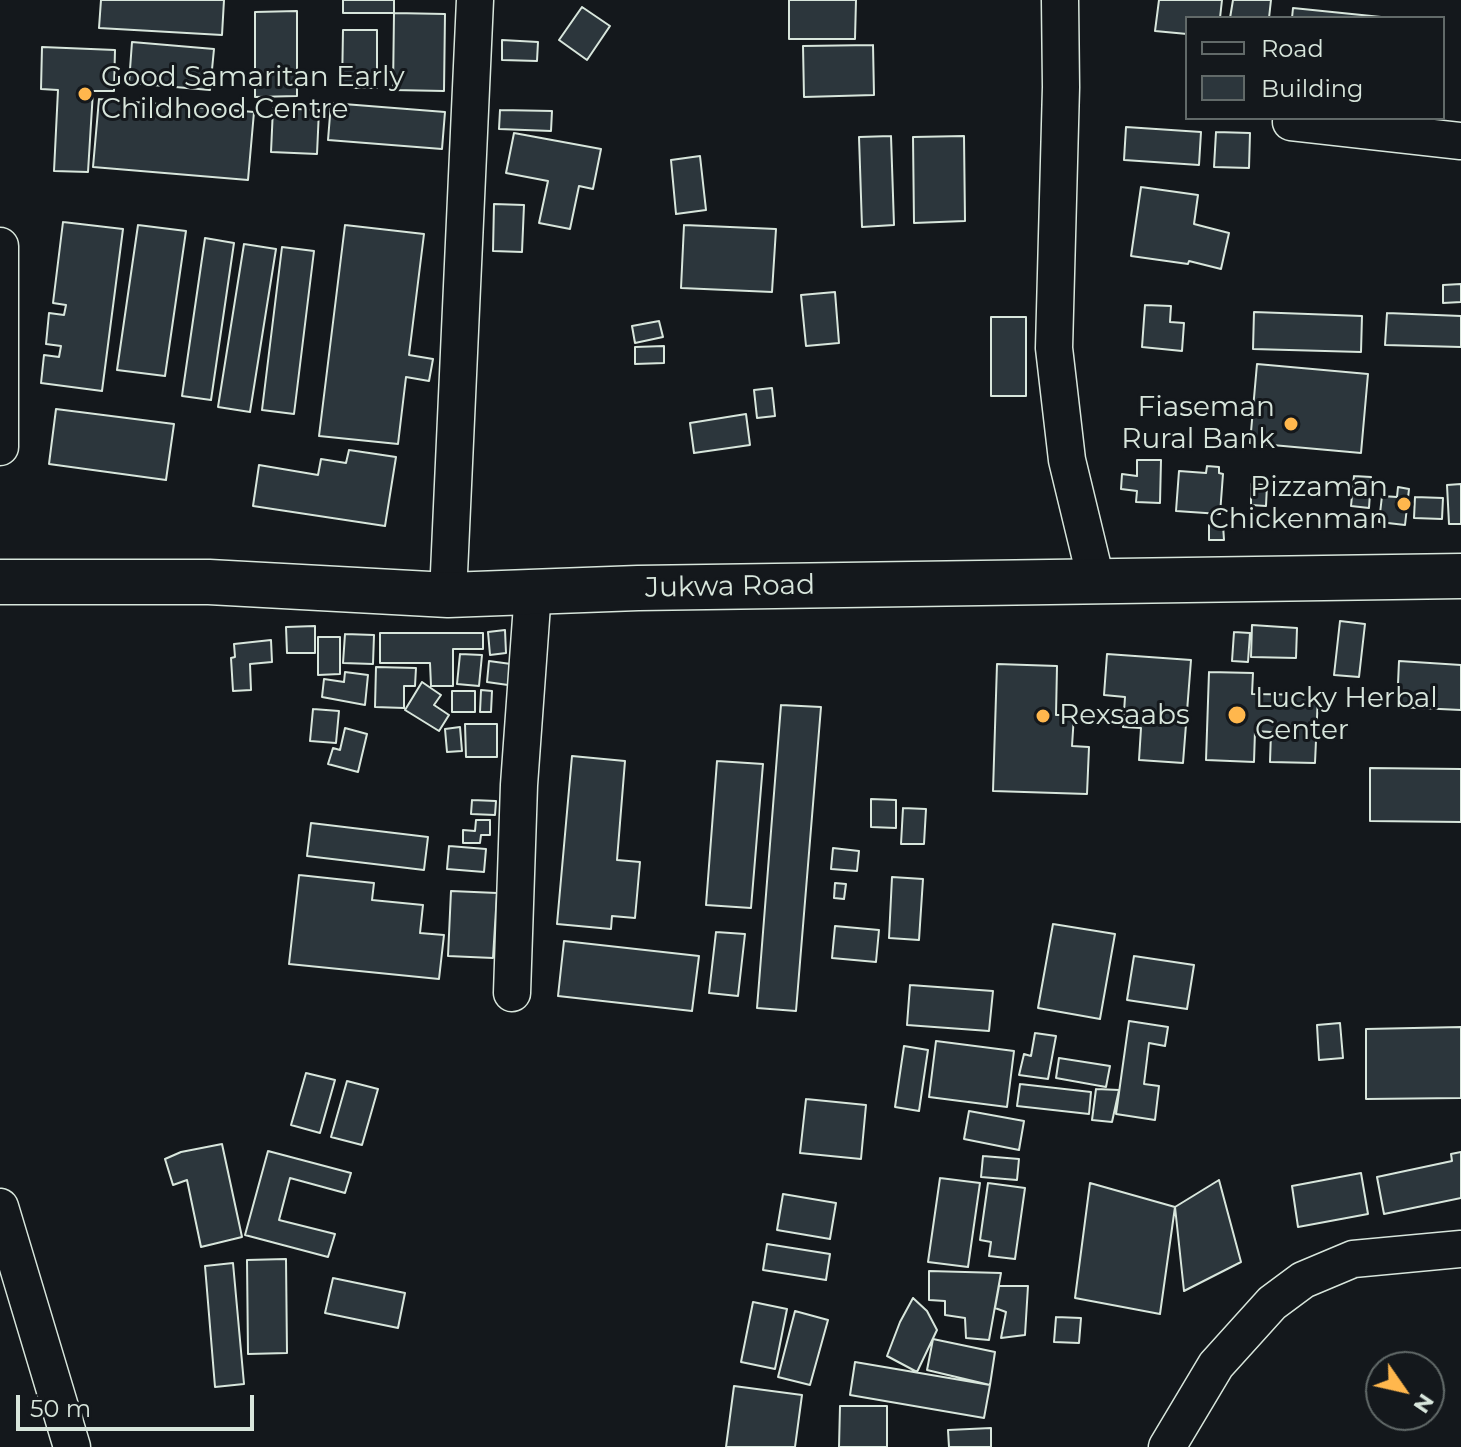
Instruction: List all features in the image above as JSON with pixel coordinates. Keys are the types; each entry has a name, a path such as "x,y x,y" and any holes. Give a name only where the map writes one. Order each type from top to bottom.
{"main road":[{"name":"Jukwa Road","path":"0,582 209,582 448,595 1096,580 1461,576"}],"street":[{"path":"448,595 475,0"},
{"path":"1060,0 1061,87 1054,348 1067,460 1096,580"},
{"path":"1291,122 1461,141"},
{"path":"0,246 0,447"},
{"path":"512,993 519,785 533,591"},
{"path":"0,1207 72,1447"},
{"path":"1167,1447 1216,1365 1272,1303 1303,1280 1353,1259 1461,1249"}],"building":[{"path":"101,0 224,0 222,35 99,28"},
{"path":"343,0 394,0 394,13 343,13"},
{"path":"789,0 856,0 855,39 789,39"},
{"path":"1159,0 1222,0 1220,16 1185,16 1185,34 1155,31"},
{"path":"1233,0 1271,0 1269,16 1230,16"},
{"path":"582,7 610,26 587,60 559,40"},
{"path":"1293,8 1371,16 1292,16"},
{"path":"297,11 297,96 255,97 255,12"},
{"path":"394,13 445,14 444,91 393,90"},
{"path":"343,30 377,30 377,88 342,88"},
{"path":"502,40 538,42 537,61 502,60"},
{"path":"132,42 214,49 210,90 129,83"},
{"path":"873,45 874,95 804,97 803,46"},
{"path":"42,47 115,50 114,91 93,91 88,172 54,171 58,90 41,89"},
{"path":"99,99 254,112 248,180 93,167"},
{"path":"331,103 445,112 442,149 328,140"},
{"path":"273,108 319,110 317,154 271,152"},
{"path":"500,110 552,111 551,131 499,129"},
{"path":"1126,127 1201,132 1199,165 1124,160"},
{"path":"1216,132 1250,133 1249,168 1214,167"},
{"path":"514,133 601,149 593,189 579,186 570,229 539,223 548,181 506,173"},
{"path":"891,136 894,225 862,227 859,137"},
{"path":"964,136 965,221 914,223 913,137"},
{"path":"700,156 706,210 676,214 671,160"},
{"path":"1141,187 1198,195 1194,224 1229,233 1221,269 1189,261 1188,264 1131,256"},
{"path":"494,204 524,205 522,252 493,251"},
{"path":"63,222 123,229 102,391 41,383 44,355 59,357 61,346 46,344 49,313 64,315 66,305 53,303"},
{"path":"138,225 186,231 165,376 117,370"},
{"path":"345,225 424,234 409,355 433,359 429,381 406,377 398,444 319,436"},
{"path":"684,225 776,229 772,292 681,288"},
{"path":"205,238 234,243 211,400 182,396"},
{"path":"244,244 276,249 250,412 218,407"},
{"path":"282,247 314,251 294,414 262,410"},
{"path":"1461,284 1461,302 1443,303 1443,285"},
{"path":"835,292 839,343 806,346 801,295"},
{"path":"1145,305 1171,306 1170,322 1184,323 1182,351 1142,347"},
{"path":"1254,312 1362,316 1361,352 1253,349"},
{"path":"1387,313 1461,316 1461,347 1385,345"},
{"path":"991,317 1026,317 1026,396 991,396"},
{"path":"659,321 663,337 635,343 632,326"},
{"path":"664,346 664,363 635,364 635,347"},
{"path":"1257,364 1368,374 1361,453 1250,443"},
{"path":"772,388 775,416 757,418 754,390"},
{"path":"56,409 174,424 166,480 49,464"},
{"path":"746,414 750,445 694,453 690,423"},
{"path":"349,450 396,457 385,526 253,506 259,465 318,475 321,459 346,463"},
{"path":"1137,460 1161,460 1160,503 1136,502 1137,491 1121,489 1122,474 1137,476"},
{"path":"1207,466 1219,467 1219,473 1223,474 1220,514 1176,511 1179,471 1206,473"},
{"path":"1354,476 1371,477 1369,508 1351,506"},
{"path":"1251,484 1267,485 1266,506 1251,505"},
{"path":"1461,484 1461,524 1449,524 1447,485"},
{"path":"1398,487 1409,489 1405,525 1379,522 1382,496 1397,497"},
{"path":"1415,497 1443,498 1442,519 1414,518"},
{"path":"1209,525 1223,525 1224,540 1209,540"},
{"path":"1340,621 1365,624 1359,677 1334,675"},
{"path":"1252,625 1297,628 1296,658 1251,657"},
{"path":"315,626 315,653 287,653 286,627"},
{"path":"505,630 506,653 490,655 488,632"},
{"path":"1234,632 1250,633 1248,662 1232,661"},
{"path":"380,633 483,633 483,649 453,649 453,686 431,686 430,663 380,663"},
{"path":"345,634 374,635 373,664 343,663"},
{"path":"318,637 340,637 340,674 318,675"},
{"path":"271,640 272,662 250,664 251,690 233,691 231,658 235,657 234,644"},
{"path":"460,654 482,655 479,686 457,684"},
{"path":"1107,654 1191,660 1183,763 1139,760 1141,728 1123,727 1125,697 1104,695"},
{"path":"489,661 511,664 508,685 487,682"},
{"path":"1399,661 1461,665 1461,710 1397,707"},
{"path":"997,664 1057,666 1056,715 1074,715 1072,746 1089,747 1087,794 993,791"},
{"path":"376,667 416,668 415,686 404,686 404,708 375,707"},
{"path":"345,672 368,675 365,705 322,697 324,679 344,682"},
{"path":"1209,672 1253,673 1252,694 1318,695 1315,763 1270,762 1271,732 1255,731 1254,762 1206,760"},
{"path":"422,682 441,695 434,705 449,715 439,731 405,710"},
{"path":"481,690 492,691 491,712 480,712"},
{"path":"452,691 475,691 475,712 452,712"},
{"path":"781,705 821,707 796,1011 757,1008"},
{"path":"313,709 339,711 336,743 310,741"},
{"path":"465,724 497,724 497,757 466,757"},
{"path":"460,727 462,751 447,752 445,729"},
{"path":"345,728 367,734 358,772 328,764 333,748 340,750"},
{"path":"572,756 625,761 617,860 640,862 635,918 612,916 611,929 557,924"},
{"path":"717,761 763,764 751,908 706,905"},
{"path":"1370,768 1461,769 1461,822 1370,821"},
{"path":"871,799 896,800 896,828 871,827"},
{"path":"472,800 496,801 495,815 471,814"},
{"path":"903,808 926,809 924,844 901,844"},
{"path":"476,820 490,820 490,835 481,835 480,843 463,843 463,830 475,831"},
{"path":"311,823 428,837 424,870 307,856"},
{"path":"449,846 486,849 484,872 447,869"},
{"path":"833,848 859,851 857,871 831,869"},
{"path":"299,875 374,883 372,900 423,905 420,933 444,935 439,979 289,964"},
{"path":"892,877 923,879 919,940 889,938"},
{"path":"835,883 846,884 844,899 834,898"},
{"path":"451,891 497,893 493,958 448,956"},
{"path":"1053,924 1115,934 1100,1019 1038,1008"},
{"path":"835,926 879,930 876,962 832,958"},
{"path":"716,932 745,934 738,996 709,993"},
{"path":"564,941 699,956 692,1011 558,996"},
{"path":"1134,956 1194,965 1187,1009 1127,1000"},
{"path":"910,985 993,991 989,1031 907,1025"},
{"path":"1129,1021 1168,1027 1165,1046 1149,1043 1144,1084 1159,1086 1155,1120 1116,1114"},
{"path":"1340,1023 1343,1058 1319,1060 1317,1025"},
{"path":"1461,1027 1461,1098 1366,1099 1366,1029"},
{"path":"1035,1033 1056,1036 1048,1079 1019,1075 1024,1054 1031,1056"},
{"path":"936,1041 1014,1051 1007,1107 929,1097"},
{"path":"904,1046 928,1050 919,1111 895,1107"},
{"path":"1059,1058 1110,1066 1106,1087 1056,1078"},
{"path":"306,1073 335,1080 320,1133 291,1125"},
{"path":"347,1081 378,1089 362,1145 331,1137"},
{"path":"1020,1084 1091,1092 1089,1114 1017,1106"},
{"path":"1096,1089 1119,1090 1112,1122 1092,1120"},
{"path":"806,1099 866,1105 861,1159 800,1153"},
{"path":"969,1111 1024,1121 1019,1150 964,1139"},
{"path":"222,1144 242,1237 201,1247 187,1180 173,1185 165,1159 181,1152"},
{"path":"268,1151 351,1173 345,1193 290,1178 279,1220 335,1234 328,1257 245,1235"},
{"path":"1461,1152 1461,1198 1384,1214 1377,1177 1452,1161 1451,1154"},
{"path":"983,1156 1019,1159 1017,1180 981,1177"},
{"path":"1361,1173 1368,1214 1298,1227 1292,1186"},
{"path":"940,1178 980,1183 968,1267 928,1262"},
{"path":"1219,1180 1241,1262 1184,1291 1175,1207"},
{"path":"988,1183 1025,1188 1015,1259 989,1256 991,1242 980,1240"},
{"path":"1090,1183 1175,1207 1160,1314 1075,1298"},
{"path":"783,1194 836,1203 830,1239 777,1230"},
{"path":"767,1244 830,1254 826,1280 763,1270"},
{"path":"286,1259 287,1353 248,1354 247,1260"},
{"path":"233,1263 244,1384 215,1387 205,1266"},
{"path":"929,1271 1001,1273 989,1340 966,1338 965,1318 945,1315 945,1301 929,1300"},
{"path":"333,1278 405,1293 398,1328 325,1313"},
{"path":"999,1286 1028,1286 1025,1335 1001,1338 1006,1312 995,1308"},
{"path":"913,1298 927,1311 937,1330 917,1372 887,1356"},
{"path":"753,1302 787,1309 775,1369 741,1362"},
{"path":"795,1311 828,1320 810,1385 778,1377"},
{"path":"1056,1317 1081,1318 1079,1343 1054,1342"},
{"path":"933,1339 995,1352 990,1385 927,1370"},
{"path":"855,1362 990,1385 984,1418 850,1395"},
{"path":"734,1386 802,1395 795,1447 726,1447"},
{"path":"840,1406 887,1406 887,1447 839,1447"},
{"path":"991,1428 991,1447 949,1447 948,1430"}],"place":[{"name":"Good Samaritan Early Childhood Centre","path":"85,94"},
{"name":"Fiaseman Rural Bank","path":"1291,424"},
{"name":"Pizzaman Chickenman","path":"1404,504"},
{"name":"Lucky Herbal Center","path":"1237,715"},
{"name":"Rexsaabs","path":"1043,716"}]}
